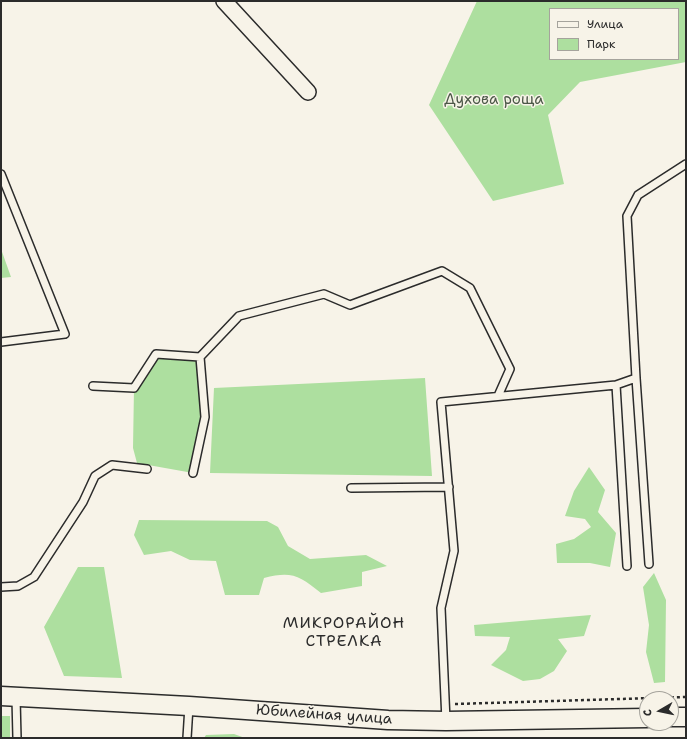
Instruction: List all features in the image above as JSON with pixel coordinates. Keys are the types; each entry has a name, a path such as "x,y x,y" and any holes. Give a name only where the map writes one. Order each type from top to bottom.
{"street":[{"path":"224,1 308,92"},
{"name":"Юбилейная улица","path":"8,696 189,706 388,720 446,713 639,718"}],"lane":[{"path":"649,564 636,378 627,216 638,195 686,164"},
{"path":"1,174 65,334 1,342"},
{"path":"193,472 205,417 200,357 239,316 324,294 350,305 442,271 470,288 510,368 498,396"},
{"path":"93,386 134,388 156,354 200,357"},
{"path":"446,713 441,608 454,552 441,402 616,385 636,378"},
{"path":"616,385 627,566"},
{"path":"1,588 18,586 34,577 83,502 95,476 112,465 147,469"},
{"path":"351,488 449,487"},
{"path":"8,696 16,738"},
{"path":"188,738 189,706"}],"path":[{"path":"446,713 686,697"}],"green space":[{"name":"Духова роща","path":"477,1 686,1 686,62 580,82 548,115 564,184 493,201 429,105"},
{"path":"1,249 11,277 1,278"},
{"path":"156,354 200,357 205,417 193,473 137,463 133,448 134,388"},
{"path":"425,378 432,476 210,473 214,388"},
{"path":"589,467 605,490 598,512 616,533 610,567 590,563 557,563 556,544 574,539 591,527 585,519 565,516 574,491"},
{"path":"139,520 267,521 278,527 288,546 310,559 366,555 387,566 362,572 362,586 321,593 300,578 281,575 264,578 259,595 225,595 216,561 190,560 171,551 144,555 134,535"},
{"path":"78,567 104,567 122,678 64,676 44,627"},
{"path":"654,573 666,600 665,682 654,683 646,652 649,625 643,587"},
{"path":"591,615 584,636 558,639 567,651 554,671 540,679 523,681 491,665 506,650 510,637 475,636 474,625"},
{"path":"1,716 10,716 10,738 1,738"},
{"path":"234,734 245,738 204,738 206,735"}],"district":[{"name":"МИКРОРАЙОН СТРЕЛКА","path":"344,633"}]}
